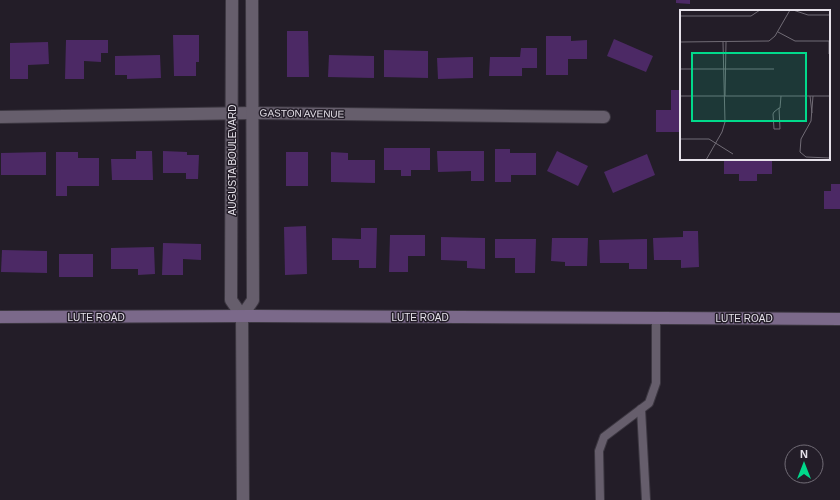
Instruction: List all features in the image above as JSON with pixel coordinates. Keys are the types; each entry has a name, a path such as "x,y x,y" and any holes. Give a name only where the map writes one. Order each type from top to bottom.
{"street":[{"name":"AUGUSTA BOULEVARD","path":"232,0 233,113 231,300 242,316 253,300 252,0"},
{"name":"GASTON AVENUE","path":"0,117 233,113 604,117"},
{"name":"LUTE ROAD","path":"0,317 242,316 840,319"},
{"path":"242,316 243,500"}],"lane":[{"path":"600,500 599,451 604,437 649,403 656,383 656,318"},
{"path":"641,409 646,500"}],"building":[{"path":"676,0 690,0 690,4 676,3"},
{"path":"287,31 308,31 309,77 287,77"},
{"path":"173,35 199,35 199,62 196,62 196,76 174,76"},
{"path":"546,36 571,36 571,41 587,40 587,59 568,59 568,75 546,75"},
{"path":"614,39 653,56 646,72 607,56"},
{"path":"66,40 108,40 108,53 101,53 101,62 84,61 84,79 65,79"},
{"path":"48,42 49,64 28,65 28,79 10,79 10,43"},
{"path":"521,48 537,48 537,68 522,68 522,76 489,76 490,57 520,57"},
{"path":"384,50 428,51 428,78 384,77"},
{"path":"160,55 161,78 127,79 127,75 115,75 115,56"},
{"path":"329,55 374,56 374,78 328,77"},
{"path":"473,57 473,78 438,79 437,58"},
{"path":"671,90 680,90 680,132 656,132 656,110 671,110"},
{"path":"384,148 430,148 430,170 411,170 411,176 401,176 401,170 384,170"},
{"path":"495,149 510,149 510,153 536,153 536,175 511,175 511,182 495,182"},
{"path":"136,151 152,151 153,180 112,180 111,159 136,159"},
{"path":"163,151 187,152 187,155 199,155 198,179 186,179 186,173 163,173"},
{"path":"437,151 484,151 484,181 471,181 471,171 438,172"},
{"path":"557,151 588,166 578,186 547,171"},
{"path":"46,152 46,175 1,175 1,153"},
{"path":"56,152 78,152 78,158 99,158 99,186 67,186 67,196 56,196"},
{"path":"286,152 308,152 308,186 286,186"},
{"path":"331,152 348,153 348,160 375,160 375,183 331,182"},
{"path":"647,154 655,175 613,193 604,172"},
{"path":"724,160 772,160 772,174 757,174 757,181 739,181 739,174 724,174"},
{"path":"831,184 840,184 840,209 824,209 824,191 831,191"},
{"path":"306,226 307,274 285,275 284,227"},
{"path":"361,228 377,228 376,268 359,268 359,260 332,260 332,238 361,239"},
{"path":"683,231 698,231 699,267 681,268 681,260 654,260 653,238 683,237"},
{"path":"390,235 425,235 425,256 408,256 408,272 389,272"},
{"path":"441,237 485,238 485,269 467,268 467,261 441,260"},
{"path":"552,238 588,238 587,266 565,266 565,262 551,261"},
{"path":"495,239 536,239 535,273 515,273 515,258 495,258"},
{"path":"647,239 647,269 629,269 629,263 600,263 599,240"},
{"path":"163,243 201,244 201,260 183,259 183,275 162,275"},
{"path":"154,247 155,274 138,275 138,269 111,269 111,248"},
{"path":"2,250 47,251 47,273 1,272"},
{"path":"59,254 93,254 93,277 59,277"}]}
